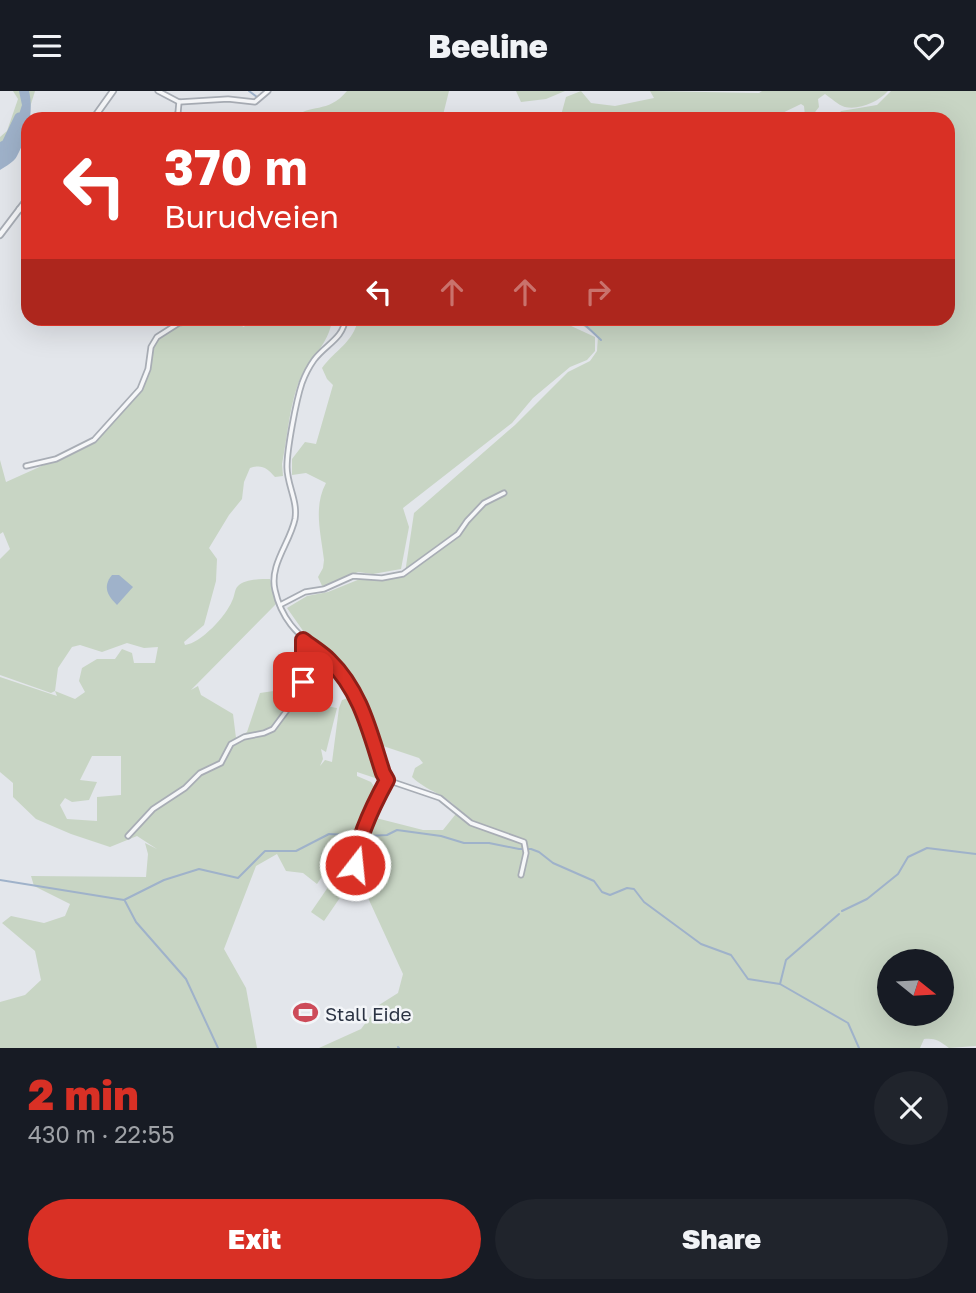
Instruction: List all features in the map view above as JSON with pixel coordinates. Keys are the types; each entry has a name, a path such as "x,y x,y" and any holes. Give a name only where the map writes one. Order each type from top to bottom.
{"street":[{"path":"98,112 113,91"},
{"path":"158,91 179,102 228,99 255,102 268,91"},
{"path":"178,112 179,102"},
{"path":"0,235 21,207"},
{"path":"26,466 56,459 94,440 140,389 148,369 151,347 157,337 174,326"},
{"path":"343,326 341,333 308,370 299,398 287,466 296,511 274,577 275,591 288,623 303,640 333,664 360,704 387,780 440,798 471,823 525,846 521,875"},
{"path":"280,605 305,592 324,589 353,576 382,578 403,574 458,534 484,503 503,493"},
{"path":"128,836 153,809 185,788 200,773 221,763 231,744 244,737 273,729 299,694 304,674 303,640"},
{"path":"363,896 355,865 376,801 387,780"}],"green space":[{"path":"13,91 35,91 29,112 21,112 21,133 0,159 0,137 7,131 18,99"},
{"path":"347,91 449,91 444,112 304,112 326,106"},
{"path":"516,91 565,91 546,99 521,102"},
{"path":"581,91 591,103 615,106 654,98 650,91 888,91 879,99 851,108 840,105 825,94 818,99 819,107 815,112 805,112 801,104 784,112 562,112 566,97"},
{"path":"891,91 976,91 976,1046 949,1048 937,1041 924,1039 920,1048 319,1048 361,1029 379,1005 398,993 403,974 369,900 364,860 376,818 423,830 443,830 459,810 412,777 415,768 423,763 419,758 383,746 370,709 339,659 306,635 287,608 307,596 328,592 360,579 405,573 414,513 515,425 568,372 590,361 597,351 598,336 583,326 955,326 955,112 840,112 877,105"},
{"path":"172,326 330,326 327,337 297,387 282,464 283,476 275,477 261,467 250,468 244,482 242,499 209,548 217,559 216,581 204,625 184,642 185,645 198,639 219,621 229,607 238,586 253,580 270,579 276,604 191,690 198,686 201,695 233,714 236,738 247,732 260,693 287,689 299,660 298,643 315,656 303,702 337,708 326,752 321,749 323,759 320,766 325,760 332,762 339,708 342,700 352,697 365,722 380,774 375,778 357,772 357,776 371,782 375,788 357,844 340,849 317,884 303,873 286,871 277,854 256,866 224,949 246,988 257,1048 0,1048 0,1002 25,995 41,980 35,951 2,923 11,916 44,923 65,916 70,904 34,886 31,876 146,877 148,854 145,843 157,849 137,836 110,847 36,819 13,797 13,783 0,772 0,677 57,696 55,691 51,693 0,675 0,559 10,549 3,532 0,534 0,460 6,482 95,442 143,388 159,336","holes":["127,643 144,648 158,647 155,663 134,663 132,653 122,649 115,659 97,659 82,668 79,681 85,692 75,699 55,691 58,668 72,647 80,645 102,652","92,756 121,756 121,795 97,797 97,821 67,819 60,805 65,798 72,802 89,800 97,782 80,780"]},
{"path":"571,326 595,337 595,351 587,360 570,367 533,398 512,423 403,508 409,527 401,569 373,574 358,572 323,588 318,577 324,560 319,511 326,483 306,473 292,475 292,459 305,442 316,444 333,385 322,368 353,334 356,327"},
{"path":"335,877 348,886 324,921 311,912"}],"water":[{"path":"19,91 29,91 30,112 21,112 21,147 16,158 0,170 0,149 10,142 22,105"},
{"path":"112,575 119,575 133,587 117,605 107,591 107,583"}],"waterway":[{"path":"249,91 257,97"},
{"path":"0,147 6,144 19,117"},
{"path":"586,326 601,340"},
{"path":"0,880 124,900 164,880 199,869 238,878 265,851 296,851 329,834 387,835 397,830 441,836 464,843 489,843 531,849 553,863 594,881 602,892 610,895 627,888 634,889 644,902 701,944 731,955 748,979 780,984 848,1023 859,1048"},
{"path":"842,911 867,899 898,874 908,857 927,848 976,854"},
{"path":"125,901 136,922 186,979 218,1048"},
{"path":"780,984 786,960 839,914"}],"place":[{"name":"Stall Eide","path":"305,1013"}],"route":[{"path":"303,682 303,640 328,659 347,682 368,722 387,780 357,851 355,865"}]}
